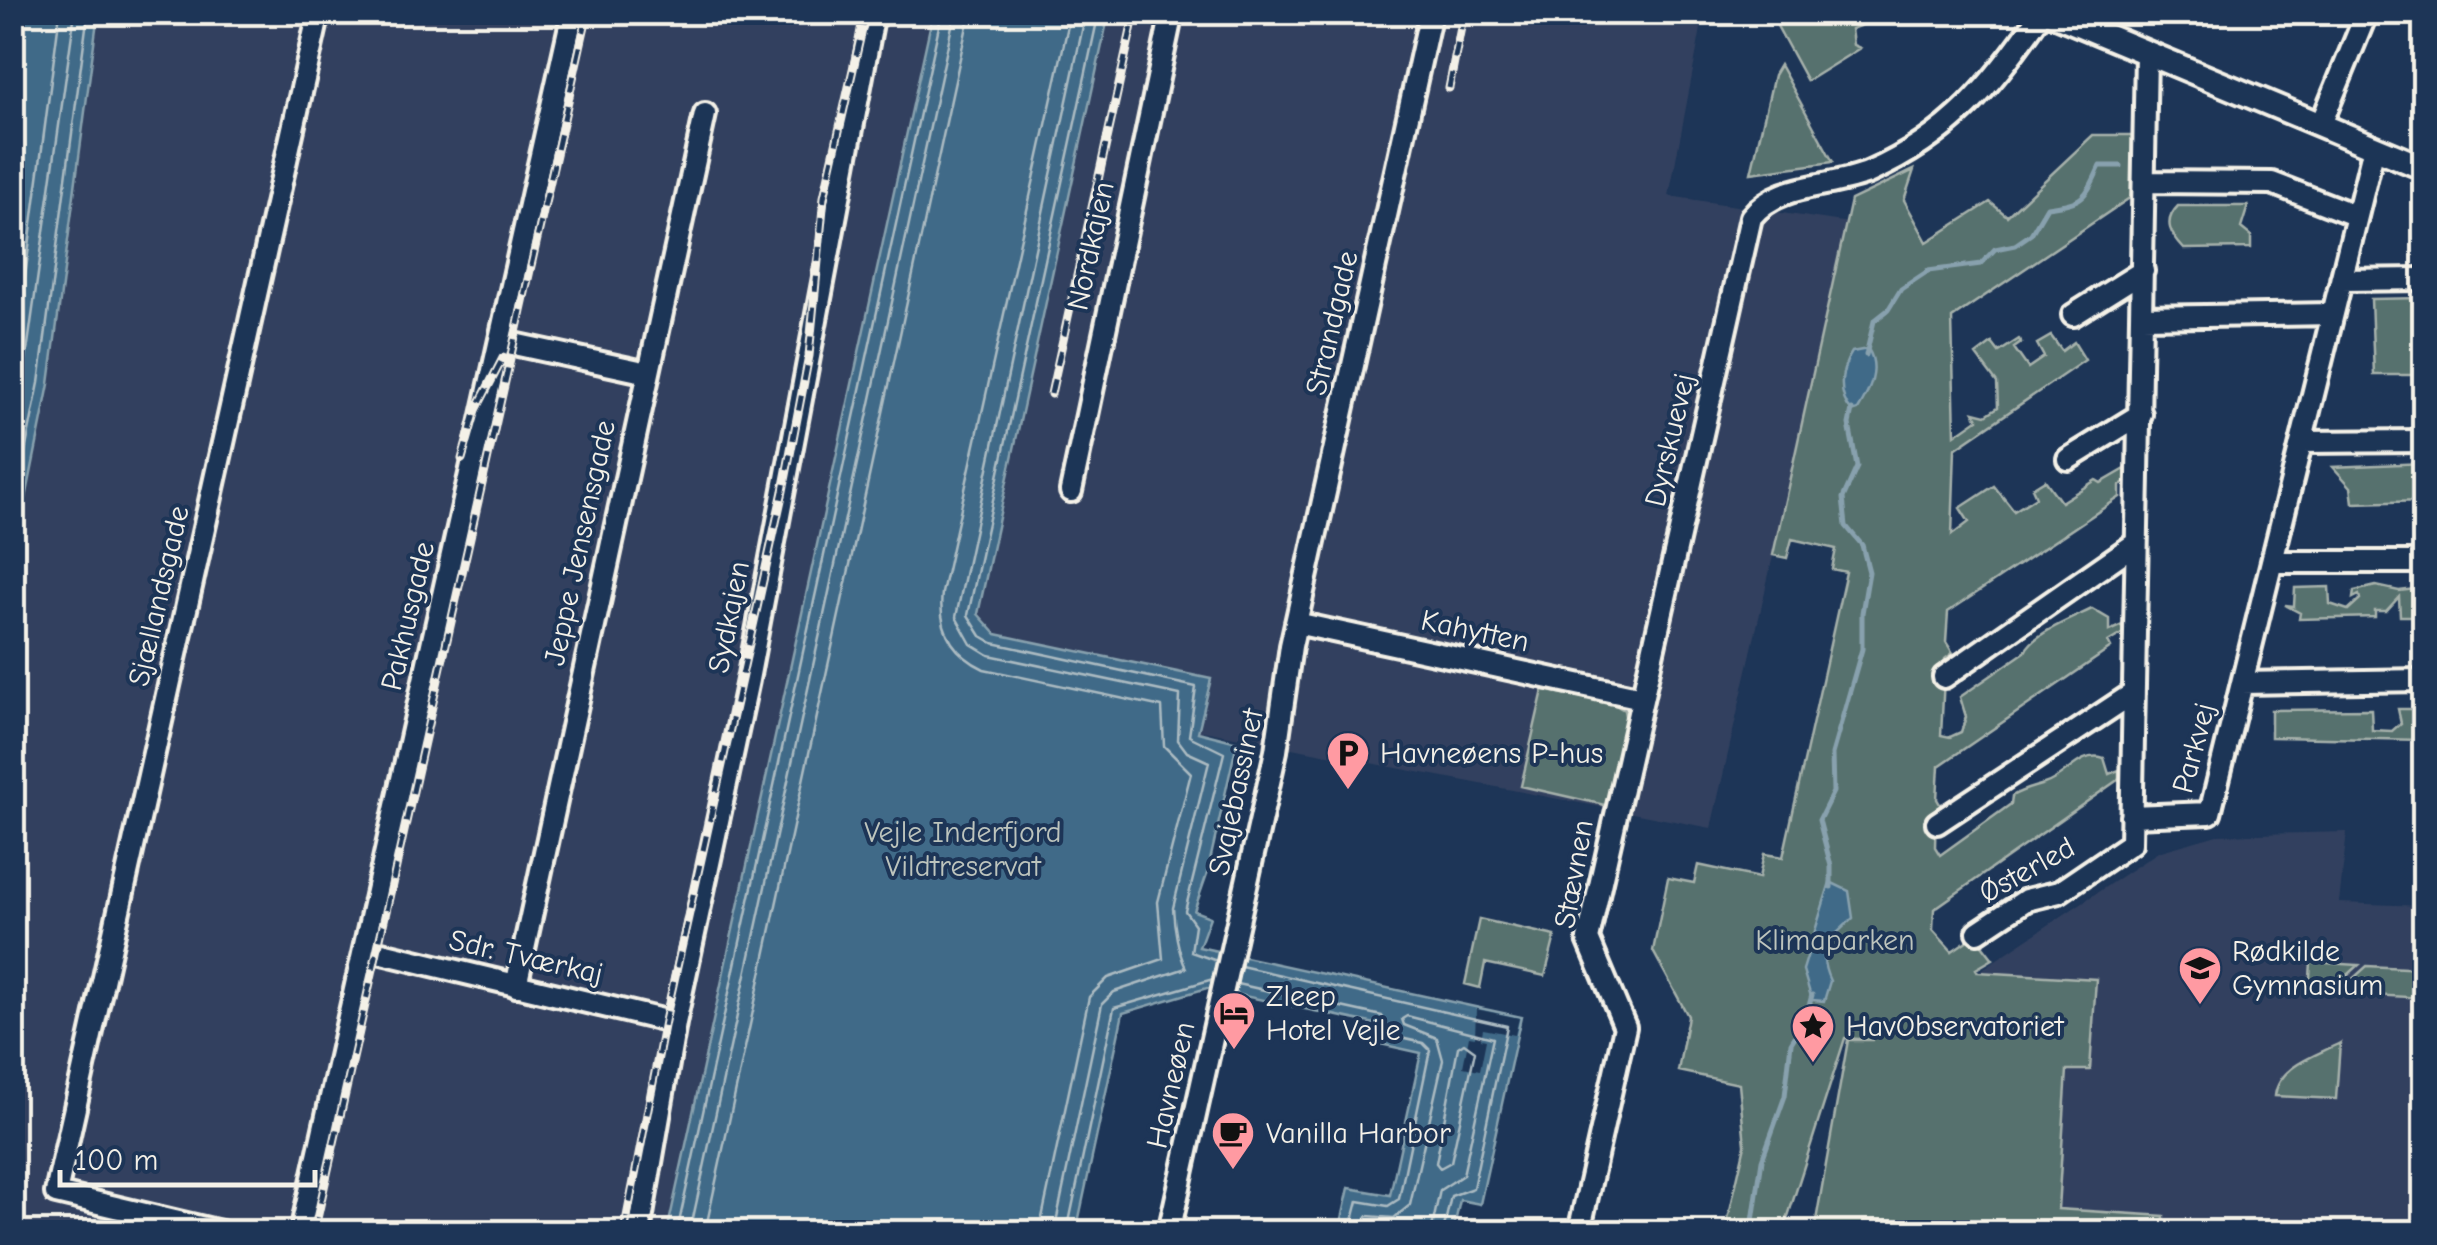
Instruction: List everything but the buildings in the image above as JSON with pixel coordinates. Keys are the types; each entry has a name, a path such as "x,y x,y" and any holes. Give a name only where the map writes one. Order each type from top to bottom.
{"street":[{"name":"Sjællandsgade","path":"221,1232 56,1193 319,12"},
{"name":"Pakhusgade","path":"301,1232 573,12"},
{"name":"Sydkajen","path":"639,1232 674,1023 752,661 874,12"},
{"name":"Nordkajen","path":"1070,491 1172,12"},
{"name":"Strandgade","path":"1291,646 1431,12"},
{"path":"2045,12 2424,168"},
{"name":"Dyrskuevej","path":"1642,698 1750,217 1764,200 1866,173 1913,150 1952,122 1994,82 2045,12"},
{"path":"2321,124 2367,12"},
{"name":"Østerled","path":"1978,932 2026,900 2058,892 2131,842 2146,54"},
{"name":"Jeppe Jensensgade","path":"516,986 705,114"},
{"name":"Parkvej","path":"2132,816 2210,813 2374,147"},
{"path":"2146,182 2272,182 2357,216"},
{"path":"2073,315 2143,271"},
{"path":"2342,280 2424,279"},
{"path":"2142,317 2333,314"},
{"path":"500,341 648,373"},
{"path":"2068,459 2140,414"},
{"path":"2302,442 2424,441"},
{"path":"1944,677 2136,544"},
{"path":"2272,562 2424,562"},
{"name":"Kahytten","path":"1296,623 1642,698"},
{"name":"Svajebassinet","path":"1233,950 1276,751 1291,646"},
{"name":"Parkvej","path":"2242,683 2424,680"},
{"path":"1937,823 2132,694"},
{"name":"Stævnen","path":"1579,1232 1625,1027 1588,940 1642,698"},
{"name":"Sdr. Tværkaj","path":"364,949 674,1023"},
{"name":"Havneøen","path":"1169,1232 1233,950"}],"shaded area":[{"path":"12,13 1704,13 1669,196 1849,223 1711,828 1203,731 1164,887 830,1232 13,1232"},
{"name":"Rødkilde Gymnasium","path":"2347,832 2339,903 2424,906 2424,1232 1814,1232 1848,1040 1973,1043 1978,972 2158,852 2217,835"}],"green space":[{"path":"1770,13 1832,13 1862,25 1851,29 1853,45 1860,48 1807,81"},
{"path":"1780,65 1833,162 1751,173 1774,75"},
{"name":"Klimaparken","path":"2093,135 2132,135 2131,197 1952,318 1955,435 1978,419 1974,412 1986,415 1998,407 1997,383 1976,355 1992,343 1999,352 2019,339 2021,343 2014,348 2028,368 2044,357 2037,344 2051,336 2062,351 2074,342 2085,360 1955,449 1952,535 1969,522 1960,508 1994,486 2014,511 2036,497 2032,488 2045,480 2061,502 2096,480 2101,483 2127,468 2126,482 2120,486 2120,497 1948,612 1946,642 1953,653 1945,659 1941,735 1950,737 1961,732 1966,717 1960,697 2054,627 2092,609 2109,619 2109,631 2122,625 2123,633 2108,642 2111,648 1939,766 1937,799 1941,806 1936,809 1935,847 1940,855 2011,804 2012,796 2052,781 2087,758 2104,758 2109,774 2119,770 2119,779 1934,909 1933,930 1952,951 1968,940 1979,941 1993,959 1976,969 1978,972 2096,979 2090,1070 2067,1070 2058,1209 2164,1216 2163,1232 1814,1232 1848,1040 1874,1040 1845,1038 1783,1232 1725,1232 1745,1145 1739,1084 1678,1071 1688,1016 1653,951 1668,878 1694,883 1698,865 1759,878 1764,854 1783,857 1846,572 1832,569 1836,549 1792,539 1787,558 1773,555 1851,200 1914,170 1904,200 1927,242 1990,202 2007,216"},
{"path":"2178,206 2248,206 2241,228 2251,236 2251,248 2184,249 2169,223"},
{"path":"2424,298 2424,375 2374,375 2371,299"},
{"path":"2424,463 2424,501 2353,503 2351,487 2333,467"},
{"path":"2376,586 2399,591 2424,588 2424,616 2400,616 2399,597 2386,611 2375,611 2375,617 2299,619 2300,613 2285,605 2294,606 2295,588 2329,587 2330,604 2348,610 2360,599 2359,595 2353,598 2354,591"},
{"path":"1543,690 1612,703 1624,710 1626,721 1609,806 1521,786"},
{"path":"2371,709 2372,730 2392,731 2401,723 2398,709 2424,709 2424,740 2271,737 2271,710"},
{"path":"1479,919 1555,936 1545,976 1485,963 1480,988 1465,984"},
{"path":"2311,962 2359,965 2328,993 2309,992"},
{"path":"2367,966 2424,969 2424,998 2337,993"},
{"path":"2340,1043 2336,1099 2275,1096 2290,1069"}],"water":[{"path":"18,13 98,13 49,384 13,563 12,46"},
{"name":"Vejle Inderfjord Vildtreservat","path":"933,13 1109,13 978,614 996,634 1211,679 1198,732 1237,742 1207,874 1194,911 1210,917 1199,947 1521,1017 1480,1204 1460,1200 1453,1232 1339,1232 1349,1188 1390,1195 1421,1053 1376,1043 1380,1025 1207,988 1123,1013 1076,1232 667,1232"},
{"path":"1868,349 1873,364 1872,380 1858,410 1852,412 1842,390 1843,374 1852,352"},
{"path":"1830,882 1849,891 1853,918 1827,946 1824,961 1830,981 1824,1001 1812,1000 1803,970"}],"pier":[{"path":"1476,1009 1519,1018 1515,1035 1483,1029 1481,1039 1486,1040 1480,1070 1463,1067 1469,1036 1475,1037"}],"waterway":[{"path":"1866,355 1874,321 1888,310 1901,289 1928,271 1981,264 1995,249 2015,245 2031,234 2047,207 2082,197 2100,166 2121,166"},
{"path":"1831,887 1831,866 1819,820 1833,792 1832,754 1862,649 1862,613 1869,572 1862,545 1846,526 1843,498 1857,467 1849,424 1852,410"},
{"path":"1753,1221 1762,1160 1785,1096 1791,1043 1805,1020 1812,995"}],"railway":[{"path":"314,1232 588,12"},
{"path":"624,1232 665,1021 783,491 809,356 824,197 866,12"},
{"path":"1051,394 1135,12"},
{"path":"1449,88 1464,12"},
{"path":"462,459 476,410 503,358"}],"place":[{"name":"Havneøens P-hus","path":"1348,791"},
{"name":"Rødkilde Gymnasium","path":"2200,1006"},
{"name":"Zleep Hotel Vejle","path":"1234,1051"},
{"name":"HavObservatoriet","path":"1813,1064"},
{"name":"Vanilla Harbor","path":"1233,1171"}]}
